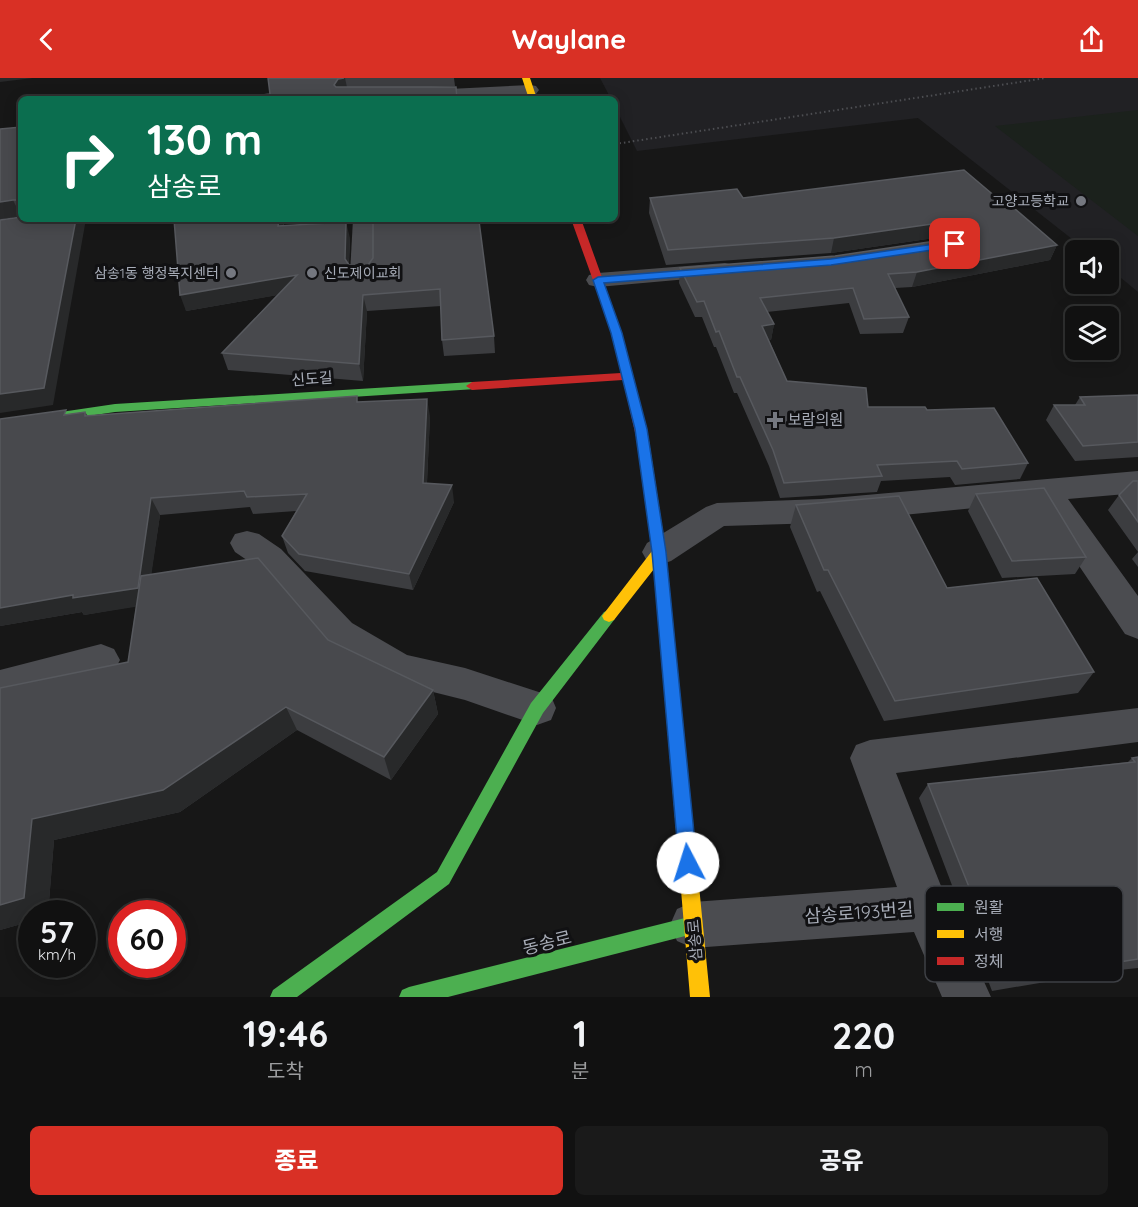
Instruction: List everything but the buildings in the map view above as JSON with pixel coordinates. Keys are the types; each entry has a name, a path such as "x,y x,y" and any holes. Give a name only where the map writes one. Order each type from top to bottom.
{"main road":[{"name":"삼송로","path":"577,222 616,333 641,429 659,552 700,997"},
{"name":"신도길","path":"0,425 114,408 628,376"},
{"path":"280,997 443,878 537,708 659,552"},
{"path":"693,925 714,987"},
{"path":"690,997 693,925"},
{"name":"동송로","path":"409,997 693,925"}],"street":[{"path":"368,96 369,78"},
{"path":"404,96 529,89"},
{"path":"362,274 364,222"},
{"path":"598,280 748,268"},
{"path":"659,552 717,515 821,511 1138,482"},
{"path":"1045,491 1138,624"},
{"path":"247,543 269,558 339,633 398,669 465,684 537,708"},
{"path":"0,686 101,660"},
{"path":"925,903 870,758 1138,725"},
{"name":"삼송로193번길","path":"693,925 925,908"},
{"name":"삼송로193번길","path":"960,982 967,997"}],"path":[{"path":"618,144 1046,78"}],"shaded area":[{"name":"고양고등학교","path":"600,78 1138,78 1138,292 1119,276 1119,240 1073,240 918,118 637,151 618,113 618,96 609,96"},
{"path":"1138,110 1138,236 995,126"}],"traffic: fast":[{"path":"0,425 115,408 472,386"},
{"path":"280,997 443,878 537,708 609,616"},
{"path":"409,997 693,925"}],"traffic: slow":[{"path":"526,78 532,96"},
{"path":"643,441 659,552 700,997"},
{"path":"609,616 659,552"}],"traffic: jam":[{"path":"577,222 617,333 643,441"},
{"path":"472,386 628,376"}],"place":[{"name":"고양고등학교","path":"1081,201"},
{"name":"삼송1동 행정복지센터","path":"231,273"},
{"name":"신도제이교회","path":"312,273"},
{"name":"보람의원","path":"775,420"}],"route":[{"path":"688,863 659,552 641,429 616,333 598,280 831,262 955,244"}]}
